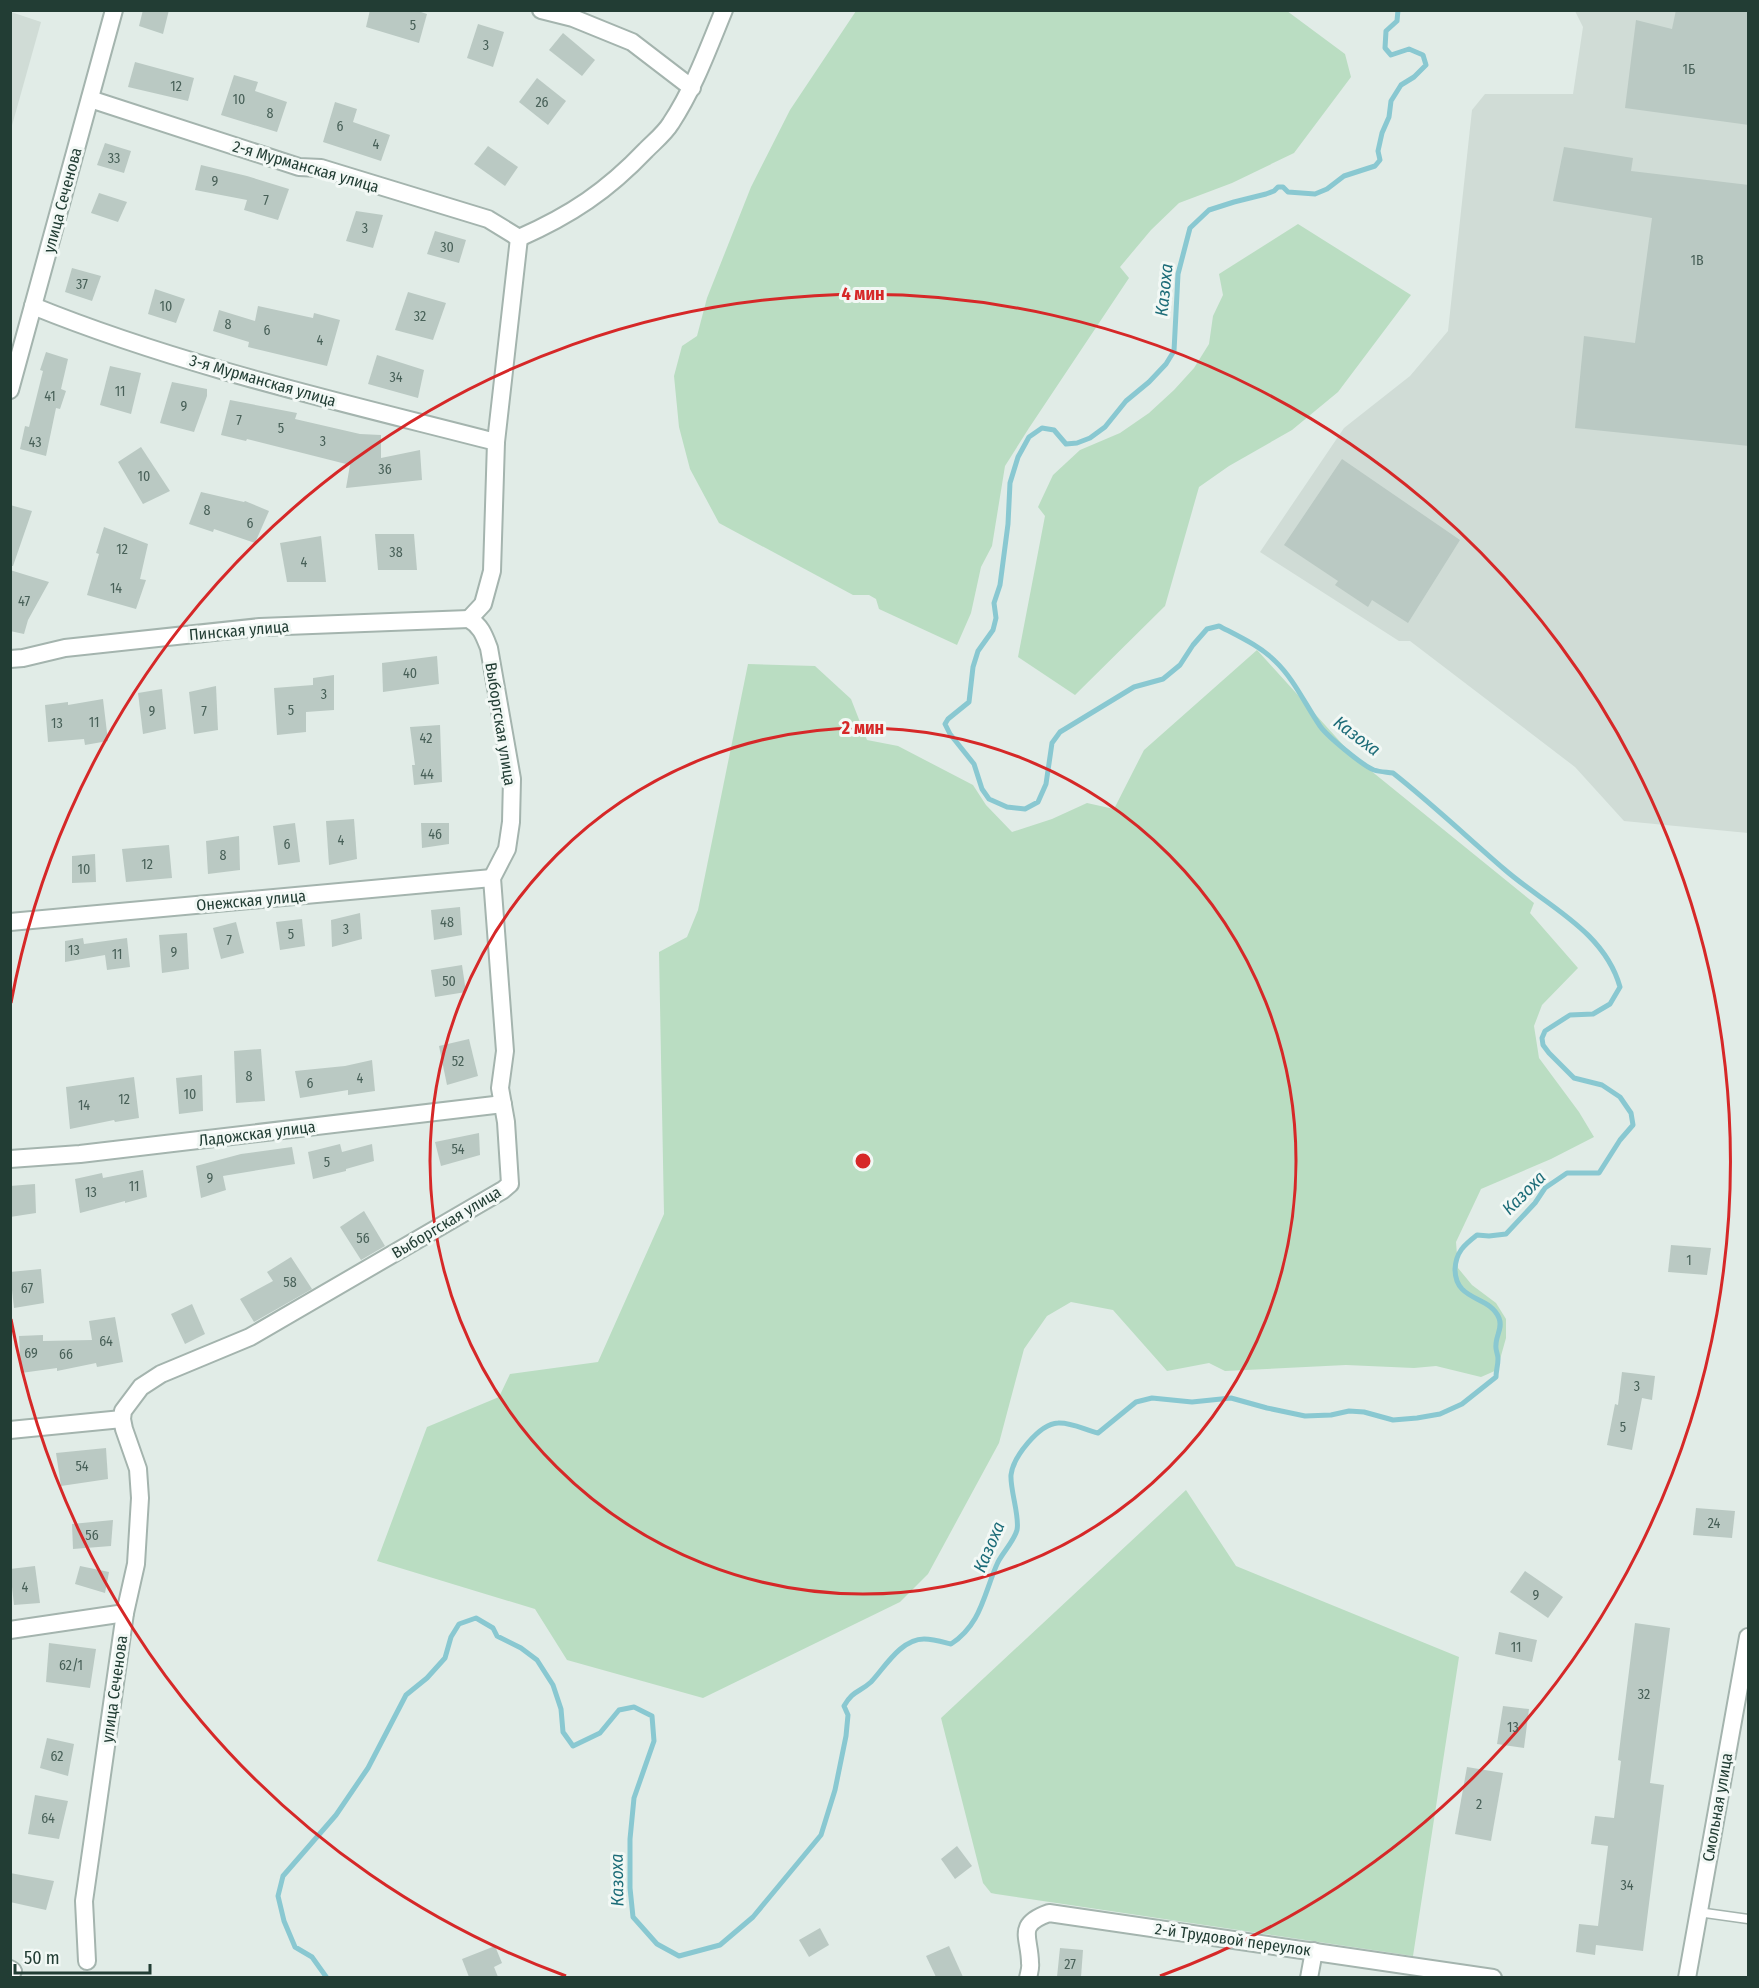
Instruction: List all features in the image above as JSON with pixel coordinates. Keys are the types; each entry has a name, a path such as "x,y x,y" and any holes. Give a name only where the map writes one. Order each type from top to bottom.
{"street":[{"name":"улица Сеченова","path":"10,390 114,10"},
{"path":"541,10 573,18 632,42 692,88"},
{"path":"469,619 483,604 492,571 496,442 519,238 558,221 592,199 623,174 670,125 692,88 724,10"},
{"name":"2-я Мурманская улица","path":"90,99 298,167 328,170 488,219 519,238"},
{"name":"3-я Мурманская улица","path":"33,306 83,327 270,384 496,442"},
{"name":"Пинская улица","path":"10,659 65,648 260,627 469,619"},
{"name":"Выборгская улица","path":"122,1419 123,1411 141,1387 161,1374 250,1337 510,1184 500,1088 505,1051 492,878 507,849 511,822 512,779 489,648 483,630 469,619"},
{"name":"Онежская улица","path":"10,922 492,878"},
{"name":"Ладожская улица","path":"10,1159 80,1154 503,1104"},
{"name":"улица Сеченова","path":"87,1961 84,1901 125,1613 136,1564 141,1498 138,1469 122,1419"},
{"path":"10,1430 122,1419"},
{"path":"10,1630 125,1613"},
{"name":"Смольная улица","path":"1687,1977 1749,1637"},
{"name":"2-й Трудовой переулок","path":"1028,1977 1031,1964 1026,1938 1028,1927 1036,1918 1049,1913 1493,1977"},
{"path":"1309,1977 1314,1951"}],"lane":[{"path":"1698,1912 1749,1919"}],"shaded area":[{"path":"1575,11 1748,11 1748,833 1624,821 1575,767 1410,641 1399,641 1260,552 1344,428 1410,376 1448,331 1472,110 1485,94 1573,94 1583,27"},
{"path":"10,12 41,22 11,129"}],"green space":[{"path":"856,11 1287,11 1345,54 1351,77 1294,153 1232,183 1179,203 1151,230 1120,267 1129,278 1005,466 992,546 981,567 971,613 957,645 879,609 876,599 869,595 853,595 719,523 690,469 679,427 674,376 682,346 697,336 707,298 751,187 790,110"},
{"path":"1298,224 1411,295 1338,392 1292,430 1229,466 1199,487 1165,606 1075,695 1018,657 1045,516 1038,507 1053,475 1080,450 1120,433 1149,413 1174,390 1194,368 1209,344 1213,316 1223,295 1219,274"},
{"path":"1257,650 1354,757 1534,903 1530,913 1578,968 1542,1005 1534,1026 1539,1058 1579,1112 1594,1137 1551,1159 1481,1189 1456,1242 1458,1268 1472,1285 1496,1303 1506,1319 1506,1338 1497,1370 1481,1377 1436,1366 1414,1368 1346,1365 1225,1371 1209,1363 1167,1371 1113,1310 1071,1302 1047,1316 1024,1349 999,1443 928,1574 900,1602 703,1698 567,1660 535,1609 377,1561 427,1427 499,1397 510,1374 598,1362 664,1214 659,952 687,937 698,910 748,664 815,666 851,699 867,740 898,746 973,785 986,805 1012,832 1052,819 1087,803 1114,809 1144,750"},
{"path":"1186,1490 1236,1566 1459,1657 1413,1956 996,1894 991,1893 983,1883 941,1718"}],"building":[{"path":"143,10 169,10 163,34 139,26"},
{"path":"370,10 415,10 427,14 419,43 366,27"},
{"path":"1676,10 1749,11 1749,125 1625,108 1636,20 1672,29"},
{"path":"478,24 504,32 493,67 467,58"},
{"path":"563,33 595,60 582,76 549,50"},
{"path":"135,62 194,78 188,101 128,87"},
{"path":"234,75 258,82 255,91 287,102 277,132 221,115"},
{"path":"537,78 566,101 548,125 519,102"},
{"path":"335,102 357,109 353,122 390,135 381,161 323,142"},
{"path":"105,143 131,151 124,173 97,165"},
{"path":"488,146 518,167 505,186 474,164"},
{"path":"1564,147 1633,158 1631,171 1749,185 1749,446 1575,428 1584,336 1635,343 1652,218 1553,201"},
{"path":"201,165 289,189 278,220 244,210 247,200 195,190"},
{"path":"99,193 127,202 118,222 91,213"},
{"path":"356,211 383,215 373,248 346,241"},
{"path":"435,231 466,240 459,263 427,254"},
{"path":"72,268 101,276 92,301 65,292"},
{"path":"155,289 185,299 176,323 148,314"},
{"path":"408,292 446,303 433,340 395,330"},
{"path":"258,306 313,318 314,313 340,320 327,366 248,347 249,342 213,331 219,310 255,321"},
{"path":"46,352 68,359 61,389 66,391 60,409 56,408 46,456 20,449 25,426 29,427 43,371 40,370"},
{"path":"377,355 424,370 418,398 368,384"},
{"path":"110,366 141,373 131,414 100,405"},
{"path":"172,382 207,389 207,396 194,432 160,423"},
{"path":"230,400 297,413 295,419 360,434 381,435 381,458 420,450 422,480 346,488 350,465 247,439 246,441 221,435"},
{"path":"141,447 170,491 143,504 118,462"},
{"path":"1342,459 1460,540 1408,623 1372,600 1368,607 1335,585 1338,581 1284,545"},
{"path":"201,492 245,501 269,511 255,543 214,529 213,532 189,524"},
{"path":"10,505 32,511 13,566 10,566"},
{"path":"104,527 148,544 140,579 146,580 136,609 87,595"},
{"path":"375,534 414,534 417,570 378,570"},
{"path":"321,536 326,582 287,582 280,543"},
{"path":"10,570 49,582 28,620 24,634 10,631"},
{"path":"437,656 439,684 383,692 382,663"},
{"path":"334,675 334,710 306,712 306,732 277,735 274,688 313,685 313,678"},
{"path":"216,686 218,730 194,734 189,692"},
{"path":"162,689 166,729 143,734 138,693"},
{"path":"103,699 108,741 85,745 84,739 48,742 45,705 68,702 68,705"},
{"path":"440,725 442,782 414,785 412,765 415,765 410,727"},
{"path":"354,819 357,859 329,865 326,821"},
{"path":"295,823 300,862 278,865 273,826"},
{"path":"421,823 449,823 449,844 422,848"},
{"path":"239,836 240,870 208,874 206,841"},
{"path":"169,845 172,878 126,882 122,849"},
{"path":"95,854 96,882 72,883 72,856"},
{"path":"460,907 462,935 434,940 431,910"},
{"path":"360,913 362,939 332,947 331,920"},
{"path":"302,919 305,946 280,950 276,922"},
{"path":"236,922 244,953 221,959 213,928"},
{"path":"187,933 189,969 162,973 159,935"},
{"path":"83,938 84,944 127,938 130,967 107,970 105,955 65,962 65,941"},
{"path":"462,965 466,992 435,997 431,970"},
{"path":"469,1039 478,1076 447,1085 439,1046"},
{"path":"261,1049 265,1101 236,1103 234,1051"},
{"path":"372,1060 375,1091 348,1095 348,1090 300,1098 295,1071 345,1066"},
{"path":"202,1075 203,1111 179,1114 176,1078"},
{"path":"134,1077 139,1118 115,1122 114,1120 70,1129 66,1087"},
{"path":"479,1133 480,1155 441,1166 435,1142"},
{"path":"340,1144 342,1152 372,1144 374,1161 313,1179 308,1152"},
{"path":"292,1147 295,1164 223,1176 226,1190 201,1198 196,1166 241,1154"},
{"path":"143,1170 147,1197 80,1213 75,1179 102,1173 103,1178"},
{"path":"35,1184 36,1213 10,1217 10,1186"},
{"path":"364,1211 385,1246 361,1260 340,1227"},
{"path":"1671,1245 1711,1248 1707,1275 1668,1272"},
{"path":"291,1257 312,1289 254,1322 240,1299 273,1281 267,1272"},
{"path":"41,1269 44,1303 14,1308 10,1272"},
{"path":"192,1304 205,1334 185,1344 171,1314"},
{"path":"115,1317 123,1362 97,1367 96,1363 57,1371 57,1368 21,1373 19,1336 43,1335 43,1341 92,1340 89,1321"},
{"path":"1622,1372 1655,1376 1652,1400 1642,1398 1632,1450 1607,1445 1615,1404 1618,1405"},
{"path":"106,1448 108,1479 61,1486 56,1453"},
{"path":"1696,1508 1735,1511 1732,1538 1693,1535"},
{"path":"113,1520 111,1546 73,1549 72,1524"},
{"path":"35,1566 40,1603 14,1605 10,1569"},
{"path":"80,1566 109,1572 105,1593 75,1584"},
{"path":"1525,1571 1563,1597 1548,1618 1510,1592"},
{"path":"1635,1623 1670,1628 1650,1783 1664,1785 1643,1951 1596,1945 1595,1955 1576,1952 1579,1924 1598,1926 1608,1846 1591,1844 1595,1816 1614,1818 1621,1761 1618,1760"},
{"path":"1499,1632 1537,1640 1532,1662 1495,1654"},
{"path":"49,1643 96,1649 90,1688 46,1682"},
{"path":"1503,1706 1529,1709 1524,1748 1497,1744"},
{"path":"47,1738 74,1744 68,1776 40,1768"},
{"path":"1467,1767 1503,1773 1491,1841 1455,1834"},
{"path":"35,1795 68,1801 59,1839 28,1834"},
{"path":"957,1846 972,1866 955,1879 941,1859"},
{"path":"10,1873 54,1881 46,1910 10,1902"},
{"path":"820,1928 829,1945 809,1957 799,1940"},
{"path":"495,1946 502,1963 494,1967 498,1977 469,1977 462,1959"},
{"path":"949,1946 963,1977 936,1977 926,1956"},
{"path":"1060,1948 1083,1950 1081,1977 1057,1977"}],"waterway":[{"name":"Казоха","path":"327,1978 312,1957 295,1947 284,1921 278,1896 283,1876 336,1815 368,1768 406,1695 427,1678 445,1658 451,1637 459,1624 476,1618 493,1628 497,1636 521,1648 537,1660 553,1685 561,1709 563,1732 573,1746 600,1733 619,1710 634,1707 652,1716 654,1741 634,1798 630,1839 630,1888 633,1917 657,1944 679,1956 720,1945 753,1917 821,1835 835,1790 846,1736 848,1715 844,1706 850,1697 867,1686 894,1655 908,1644 924,1639 951,1644 961,1636 976,1617 998,1562 1017,1530 1011,1481 1013,1468 1028,1443 1043,1429 1063,1423 1098,1433 1136,1402 1152,1398 1192,1402 1231,1398 1305,1416 1331,1415 1349,1411 1364,1412 1393,1420 1417,1418 1440,1414 1462,1404 1496,1377 1498,1359 1496,1341 1500,1325 1499,1318 1488,1305 1461,1287 1455,1269 1459,1253 1477,1235 1506,1234 1535,1203 1545,1188 1567,1173 1599,1173 1620,1140 1633,1125 1631,1113 1620,1097 1602,1085 1574,1078 1543,1045 1542,1038 1545,1031 1570,1015 1593,1014 1610,1004 1620,987 1612,967 1601,950 1571,920 1504,869 1393,773 1374,770 1330,737 1320,726 1282,668 1256,646 1219,626 1207,629 1180,665 1163,679 1134,687 1060,732 1052,743 1046,784 1038,802 1025,809 1007,807 989,799 982,789 974,764 950,734 945,724 969,702 973,667 978,651 993,630 996,618 994,603 1000,585 1008,524 1010,483 1018,457 1029,437 1042,428 1054,430 1066,444 1090,438 1105,427 1126,401 1166,364 1174,351 1178,274 1190,228 1209,210 1266,194 1278,187 1283,187 1288,192 1315,194 1327,189 1344,176 1375,166 1380,160 1378,151 1389,117 1391,101 1401,85 1414,77 1426,65 1423,55 1409,49 1391,55 1385,48 1386,31 1397,21 1398,10"}]}
